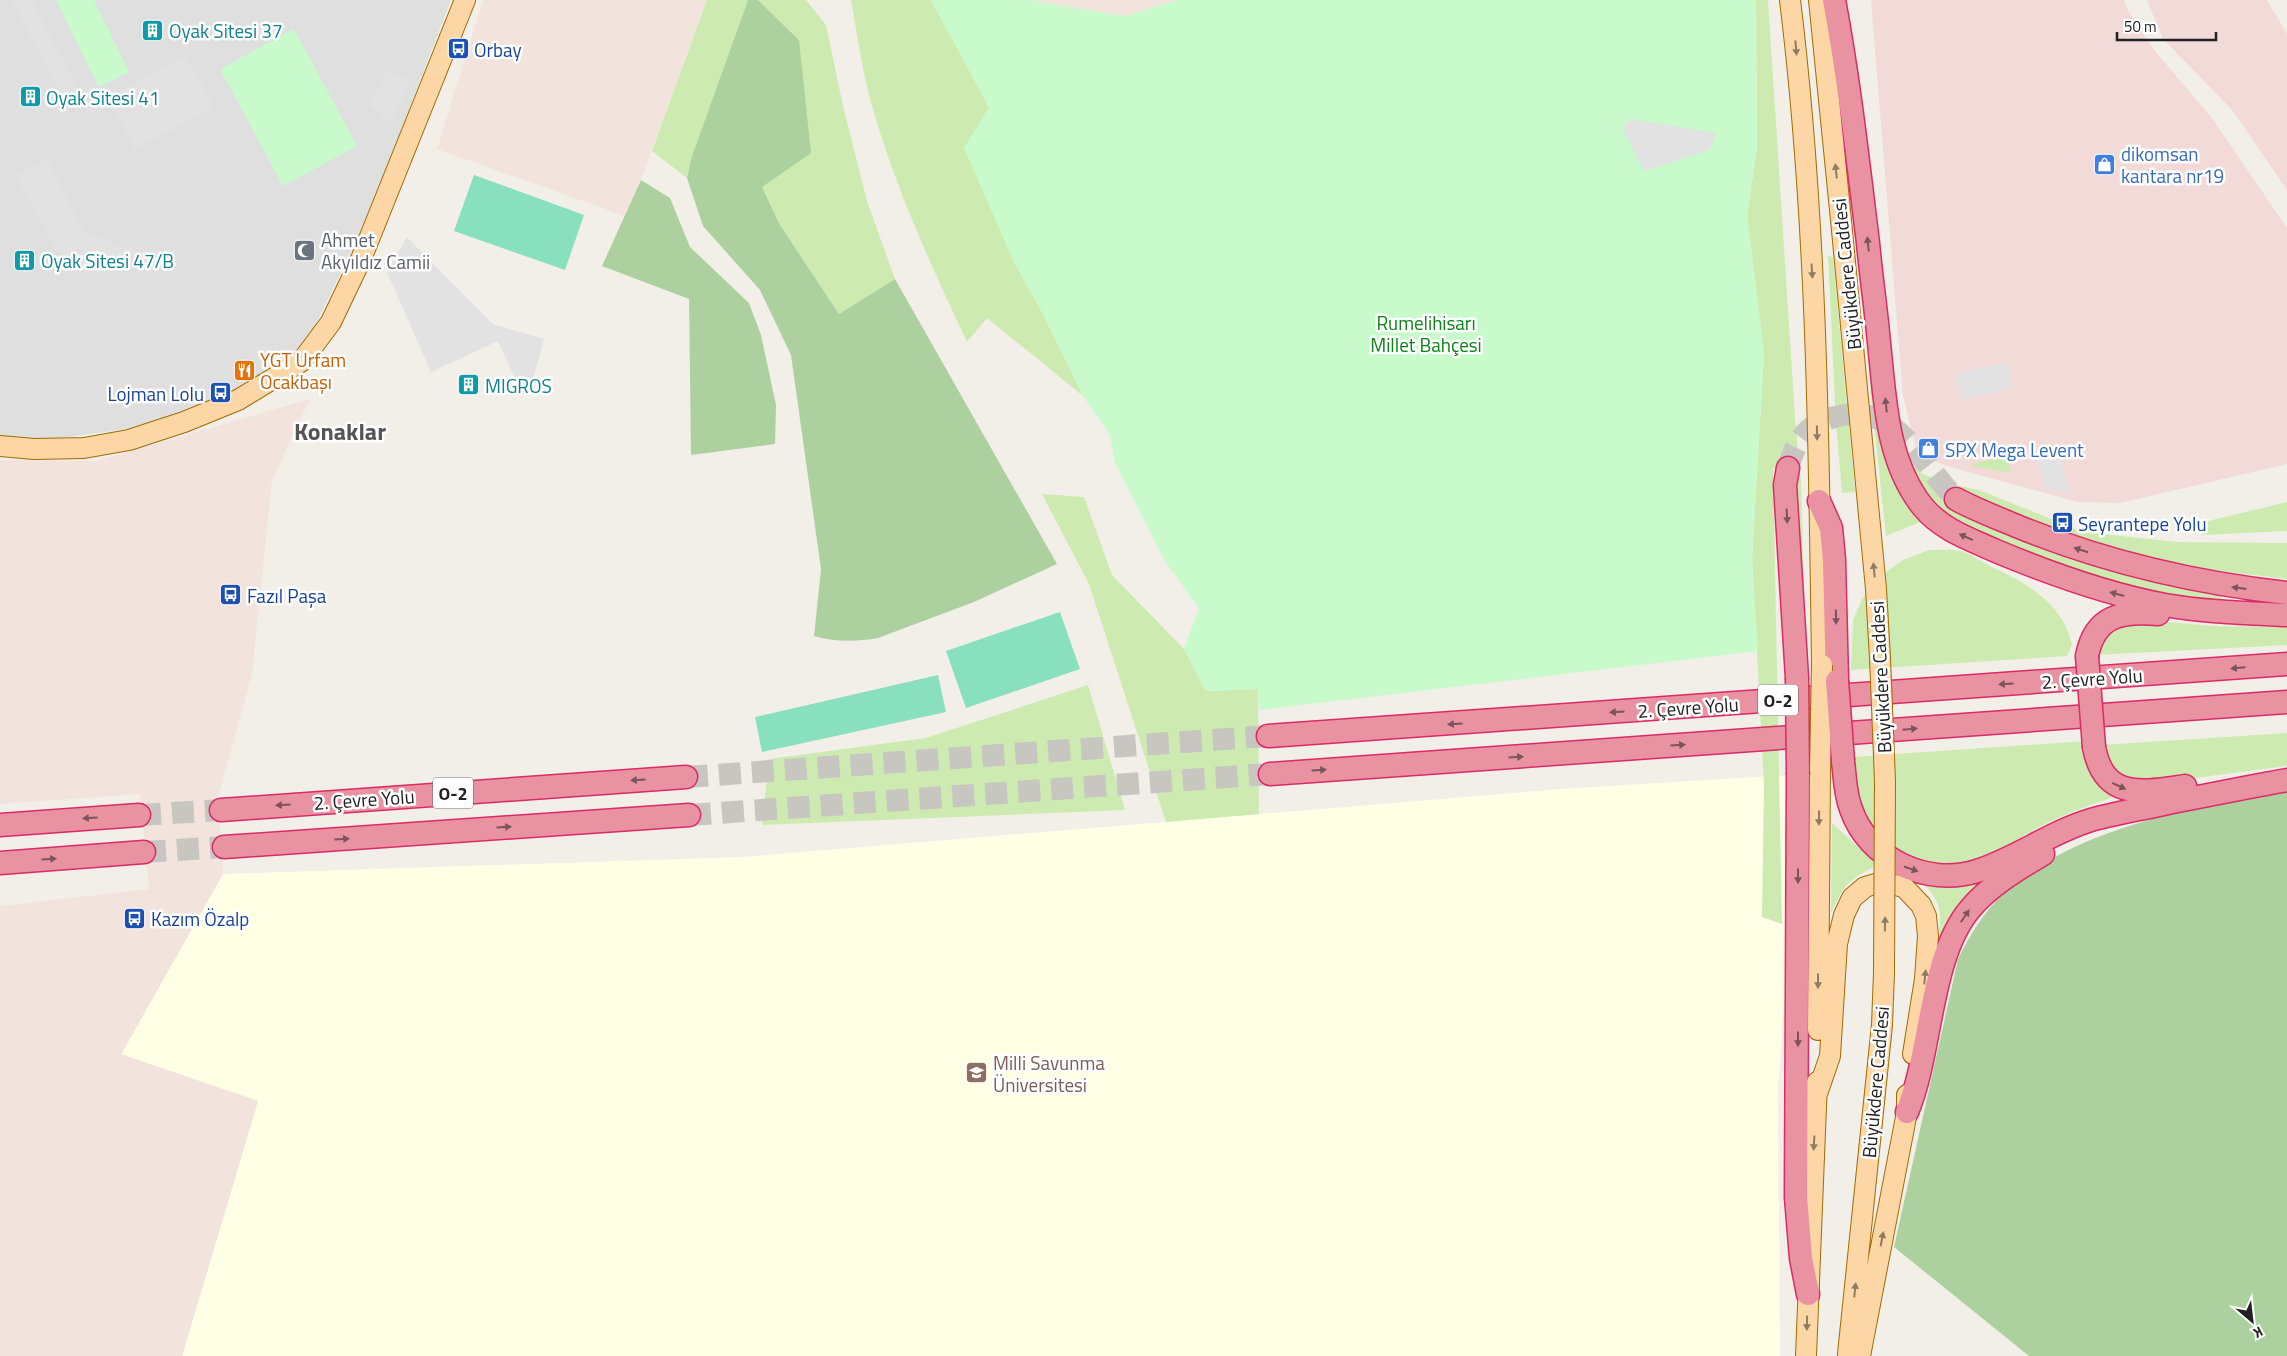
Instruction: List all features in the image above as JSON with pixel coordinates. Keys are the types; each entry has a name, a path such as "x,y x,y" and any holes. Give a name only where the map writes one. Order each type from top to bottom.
{"highway":[{"path":"1834,0 1857,145 1888,422 1899,463 1918,500 1931,516 1955,533 2068,580 2167,606 2279,615"},
{"path":"1788,468 1785,485 1798,678 1796,1197 1801,1258 1808,1294"},
{"path":"1956,499 2038,535 2087,552 2197,581 2287,593"},
{"path":"1819,501 1831,528 1834,560 1838,681 1843,761 1848,800 1851,811 1864,833 1878,850 1897,863 1913,870 1934,874 1957,875 1976,871 2089,821 2287,780"},
{"path":"2279,615 2217,619 2147,613 2119,615 2108,619 2101,625 2092,638 2087,656 2094,747 2101,771 2110,781 2132,791 2146,791 2287,770"},
{"name":"2. Çevre Yolu","path":"1268,736 2287,664"},
{"name":"2. Çevre Yolu","path":"1270,774 2287,702"},
{"name":"2. Çevre Yolu","path":"221,810 686,776"},
{"path":"1907,1112 1918,1082 1935,1001 1951,942 1969,910 1994,887 2049,851 2098,826 2156,806"},
{"path":"0,825 139,815"},
{"name":"2. Çevre Yolu","path":"224,847 689,815"},
{"path":"0,863 144,852"}],"main road":[{"path":"0,446 34,449 84,448 129,440 184,422 238,400 302,361 331,322 361,259 465,0"},
{"name":"Büyükdere Caddesi","path":"1790,0 1796,46 1812,276 1822,665 1817,1094 1806,1356"},
{"name":"Büyükdere Caddesi","path":"1819,0 1876,589 1885,781 1882,1025 1848,1356"},
{"path":"1817,1094 1830,1056 1837,944 1844,915 1852,898 1865,888 1882,882 1894,883 1904,887 1921,905 1926,916 1928,936 1925,979 1907,1094 1907,1112 1860,1356"}],"shaded area":[{"path":"0,0 451,0 365,223 307,342 240,389 135,428 29,442 0,435"},
{"path":"12,0 32,0 82,96 66,104"},
{"path":"483,0 707,0 641,180 625,216 437,149"},
{"path":"1028,0 1177,0 1125,16"},
{"path":"1871,0 2124,0 2128,10 2154,50 2212,118 2287,228 2287,464 2120,503 2078,502 1957,469 1918,456 1903,396"},
{"path":"2147,0 2267,0 2287,34 2287,190 2233,111 2163,39"},
{"path":"186,56 214,108 135,149 107,97"},
{"path":"387,71 410,81 391,123 369,104"},
{"path":"1631,119 1716,133 1710,150 1644,171 1624,131 1624,124"},
{"path":"47,159 85,232 139,253 95,275 56,251 16,176"},
{"path":"407,237 493,324 544,339 530,390 522,394 498,341 431,372 387,272"},
{"path":"2007,362 2013,388 1962,400 1956,374"},
{"path":"310,399 272,480 252,674 218,797 223,874 121,1054 258,1101 182,1356 0,1356 0,906 149,889 140,794 0,804 0,460 96,461"},
{"path":"2056,446 2070,493 2045,488 2035,450"},
{"name":"Milli Savunma Üniversitesi","path":"1790,775 1790,924 1778,1091 1780,1356 182,1356 258,1101 121,1055 223,874 742,857 1561,789"}],"green space":[{"path":"56,0 94,0 129,72 99,87"},
{"path":"707,0 748,0 692,156 687,178 652,151"},
{"path":"748,0 758,0 799,40 811,153 762,187 780,225 839,314 895,279 1057,564 974,602 878,638 846,641 814,636 821,569 791,355 760,290 703,226 687,178 692,156"},
{"path":"758,0 806,0 826,25 843,106 867,201 895,279 839,314 780,225 762,187 799,40"},
{"path":"851,0 931,0 989,107 1013,260 1042,312 1083,396 987,318 967,342 916,230 884,145 867,87"},
{"name":"Rumelihisarı Millet Bahçesi","path":"931,0 1028,0 1125,16 1177,0 1756,0 1757,147 1747,216 1764,353 1752,559 1758,651 1259,710 1258,689 1206,691 1184,649 1199,608 1165,561 1115,463 1110,435 1083,396 1042,312 1013,260 964,148 989,107"},
{"path":"1756,0 1768,0 1795,417 1801,482 1806,650 1790,473 1773,468 1782,924 1762,917 1764,785 1752,559 1764,353 1747,216 1757,147"},
{"path":"294,29 357,146 283,186 220,69"},
{"path":"474,175 584,215 565,270 454,231"},
{"path":"641,180 670,198 690,247 749,303 761,335 776,405 775,444 691,455 689,299 602,266"},
{"path":"1828,255 1833,258 1855,492 1842,493 1836,423"},
{"path":"1870,387 1877,387 1923,521 1886,536"},
{"path":"2007,457 2011,473 1972,466 1973,463"},
{"path":"1907,461 1923,474 1941,482 1979,490 2084,532 2177,542 2287,543 2287,579 2196,568 2222,594 2221,599 2149,592 2100,580 2002,545 1936,510"},
{"path":"1042,494 1084,497 1112,575 1184,649 1206,691 1258,689 1259,814 1166,822 1089,584"},
{"path":"2287,502 2287,531 2202,535 2200,523"},
{"path":"1929,550 1964,552 2031,588 2052,606 2061,617 2072,645 2067,656 1851,670 1853,620 1862,599 1882,575 1903,560"},
{"path":"1060,612 1080,669 966,708 946,651"},
{"path":"2155,621 2214,626 2287,627 2287,645 2096,655 2106,636 2118,626 2134,622"},
{"path":"938,675 946,712 762,752 755,717"},
{"path":"1088,685 1125,810 762,825 769,759 926,738"},
{"path":"2287,733 2287,766 2149,784 2115,777 2102,745"},
{"path":"2086,741 2092,773 2105,791 2113,797 2057,819 2032,831 1993,855 1967,864 1947,865 1928,863 1910,858 1893,849 1867,821 1859,802 1852,757"},
{"path":"2287,792 2287,1356 2029,1356 1894,1247 1958,959 1981,919 2004,893 2042,865 2074,847 2108,833 2179,812"},
{"path":"1832,823 1878,865 1860,874 1848,883 1831,913"},
{"path":"1987,878 1959,902 1938,941 1939,907 1932,894 1918,880"}],"tunnel":[{"path":"1788,468 1798,443 1814,426 1831,418 1853,414 1873,417 1889,425 1904,437 1956,499"},
{"path":"686,777 1268,736"},
{"path":"689,815 1270,774"},
{"path":"139,815 221,810"},
{"path":"144,852 224,847"}],"place":[{"name":"Oyak Sitesi 37","path":"153,30"},
{"name":"Orbay","path":"458,49"},
{"name":"Oyak Sitesi 41","path":"30,97"},
{"name":"dikomsan kantara nr19","path":"2105,164"},
{"name":"Ahmet Akyıldız Camii","path":"305,250"},
{"name":"Oyak Sitesi 47/B","path":"25,260"},
{"name":"YGT Urfam Ocakbaşı","path":"244,370"},
{"name":"MIGROS","path":"469,385"},
{"name":"Lojman Lolu","path":"220,393"},
{"name":"SPX Mega Levent","path":"1929,449"},
{"name":"Seyrantepe Yolu","path":"2062,523"},
{"name":"Fazıl Paşa","path":"231,595"},
{"name":"Kazım Özalp","path":"135,918"},
{"name":"Milli Savunma Üniversitesi","path":"977,1073"}],"district":[{"name":"Konaklar","path":"340,431"}]}
